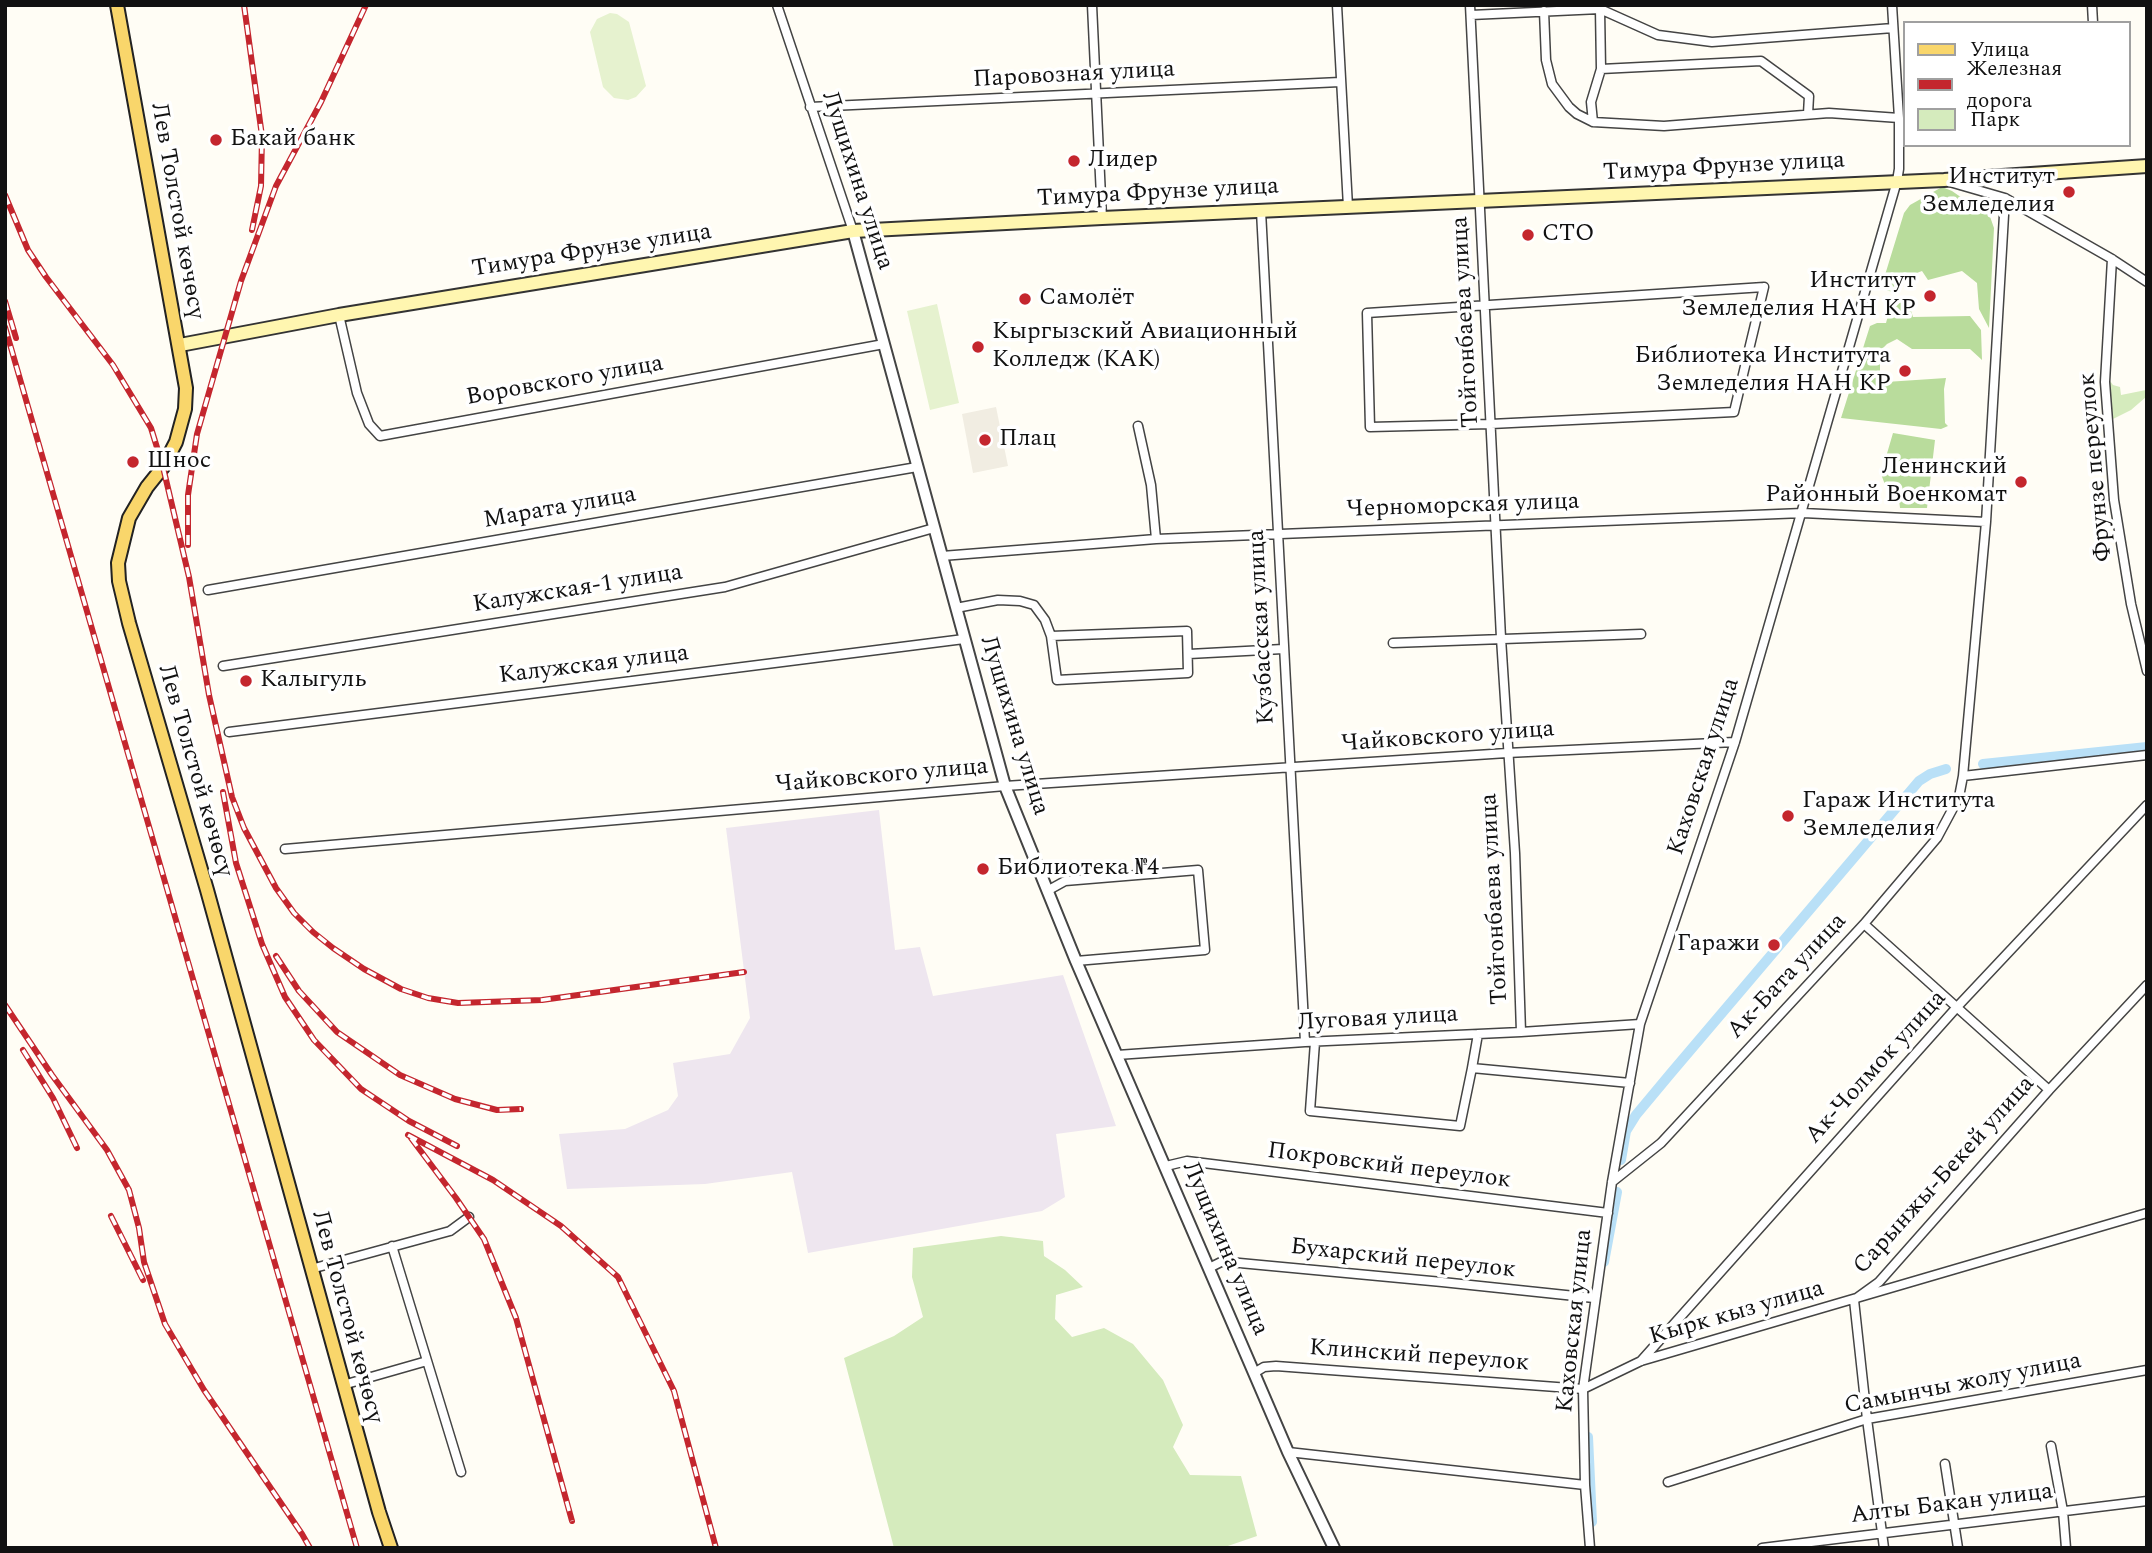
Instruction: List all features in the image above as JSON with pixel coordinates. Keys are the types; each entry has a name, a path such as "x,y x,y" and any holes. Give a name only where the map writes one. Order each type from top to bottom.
{"main road":[{"name":"Лев Толстой көчөсү","path":"117,5 186,388 185,409 176,442 129,519 118,563 119,581 391,1548"},
{"name":"Тимура Фрунзе улица","path":"180,345 853,231 1944,180 2147,166"}],"street":[{"name":"Лущихина улица","path":"778,5 853,231 1005,786 1076,961 1254,1373 1334,1548"},
{"path":"1092,5 1102,218"},
{"path":"1337,5 1348,206"},
{"name":"Каховская улица","path":"1590,1548 1585,1485 1583,1389 1612,1182 1640,1024 1735,743 1897,181 1901,79 1892,5"},
{"path":"1470,10 1600,9 1658,35 1712,42 1893,28"},
{"path":"1593,122 1591,102 1601,69 1600,9"},
{"name":"Тойгонбаева улица","path":"1470,10 1507,753 1515,853 1521,1032"},
{"path":"1544,11 1546,60 1552,85 1569,107 1593,122 1664,127 1829,113 1899,118"},
{"path":"1601,69 1761,61 1809,96 1808,114"},
{"name":"Паровозная улица","path":"810,107 1340,82"},
{"path":"1944,180 2005,198 2112,258 2147,282"},
{"path":"2005,198 1986,522 1963,776 2147,755"},
{"name":"Кузбасская улица","path":"1261,211 1305,1042"},
{"name":"Фрунзе переулок","path":"2112,258 2105,382 2113,487 2131,604 2147,671"},
{"path":"1764,287 1734,412 1370,427 1367,313 1486,306 1764,287"},
{"name":"Воровского улица","path":"339,316 357,393 369,424 380,436 884,344"},
{"path":"1138,426 1151,485 1156,539"},
{"name":"Марата улица","path":"208,590 918,467"},
{"name":"Черноморская улица","path":"942,556 1156,539 1803,513 1986,522"},
{"name":"Калужская-1 улица","path":"223,666 725,587 934,528"},
{"path":"956,608 998,600 1029,603 1040,610 1051,636 1057,680 1188,673 1187,631 1051,636"},
{"path":"1393,643 1641,634"},
{"name":"Калужская улица","path":"229,732 964,639"},
{"path":"1189,654 1283,649"},
{"name":"Чайковского улица","path":"285,849 1005,786 1507,753 1735,743"},
{"name":"Ак-Бата улица","path":"1612,1182 1661,1143 1864,924 1937,838 1959,797 1963,776"},
{"name":"Ак-Чолмок улица","path":"1641,1362 1957,1007 2147,806"},
{"path":"1047,891 1065,881 1198,870 1205,950 1076,961"},
{"path":"1864,924 2049,1090"},
{"name":"Сарынжы-Бекей улица","path":"1884,1548 1854,1300 1878,1282 2049,1090 2147,985"},
{"name":"Луговая улица","path":"1117,1055 1640,1024"},
{"path":"1315,1042 1310,1111 1460,1126 1478,1034"},
{"path":"1472,1068 1630,1083"},
{"name":"Покровский переулок","path":"1166,1166 1187,1161 1608,1213"},
{"name":"Кырк кыз улица","path":"1583,1389 1641,1362 2147,1213"},
{"path":"311,1269 450,1231 469,1217"},
{"path":"392,1246 461,1472"},
{"name":"Бухарский переулок","path":"1209,1268 1221,1262 1229,1262 1594,1298"},
{"path":"343,1385 427,1361"},
{"name":"Клинский переулок","path":"1254,1373 1264,1367 1276,1366 1583,1389"},
{"name":"Самынчы жолу улица","path":"1668,1482 1867,1419 2147,1370"},
{"path":"2051,1446 2063,1511 2066,1548"},
{"path":"1289,1452 1585,1485"},
{"path":"1945,1464 1958,1548"},
{"name":"Алты Бакан улица","path":"1762,1548 1817,1544 1882,1533 2147,1501"}],"shaded area":[{"name":"Плац","path":"996,407 1008,466 973,473 962,414"},
{"path":"879,810 895,950 920,947 933,996 1063,975 1116,1126 1056,1134 1065,1197 1042,1211 808,1253 792,1172 705,1184 567,1189 559,1134 625,1129 668,1110 678,1096 673,1063 730,1054 750,1018 726,828"}],"green space":[{"path":"610,13 629,22 646,86 636,97 628,100 614,98 603,87 590,32 597,19"},
{"path":"1942,187 1987,208 1994,228 1989,328 1979,309 1977,283 1962,271 1928,280 1922,271 1901,279 1892,292 1881,288 1904,213 1910,205"},
{"path":"1907,298 1913,317 1970,316 1981,330 1982,360 1970,349 1912,349 1897,339 1880,351 1880,380 1886,382 1946,378 1945,423 1948,426 1941,429 1841,418 1870,326 1886,323 1892,301"},
{"path":"937,304 959,403 930,410 907,311"},
{"path":"2108,378 2113,385 2120,387 2121,395 2146,390 2146,397 2131,410 2111,420"},
{"path":"1893,433 1935,440 1927,508 1900,508 1899,499 1887,490 1881,474"},
{"path":"1001,1236 1043,1241 1044,1256 1065,1270 1083,1287 1056,1295 1055,1319 1072,1337 1104,1328 1133,1344 1163,1380 1183,1425 1173,1447 1190,1475 1241,1476 1257,1536 1222,1548 894,1548 844,1358 894,1336 923,1317 912,1277 913,1248"}],"waterway":[{"path":"1983,764 2147,747"},
{"path":"1621,1160 1626,1131 1636,1115 1919,781 1946,769"},
{"path":"1604,1262 1617,1192"},
{"path":"1588,1437 1592,1522"}],"railway":[{"path":"244,5 262,136 261,186 252,230"},
{"path":"188,545 188,495 197,434 241,281 276,186 321,102 366,5"},
{"path":"5,195 28,250 113,365 151,428 189,577 209,695 232,797 244,828 276,888 294,913 313,932 364,969 401,989 428,998 458,1003 542,1000 744,972"},
{"path":"5,301 16,338"},
{"path":"5,327 357,1548"},
{"path":"223,792 236,863 262,944 285,997 314,1040 361,1089 409,1121 457,1146"},
{"path":"276,956 299,991 337,1032 400,1075 455,1099 497,1110 521,1109"},
{"path":"5,1005 107,1150 129,1190 144,1262 165,1324 204,1390 310,1548"},
{"path":"23,1050 53,1098 77,1148"},
{"path":"408,1135 493,1180 561,1226 618,1277 674,1391 716,1548"},
{"path":"411,1138 484,1239 516,1318 572,1521"},
{"path":"111,1216 143,1280"}],"place":[{"name":"Бакай банк","path":"216,140"},
{"name":"Лидер","path":"1074,161"},
{"name":"Институт Земледелия","path":"2069,192"},
{"name":"СТО","path":"1528,235"},
{"name":"Институт Земледелия НАН КР","path":"1930,296"},
{"name":"Самолёт","path":"1025,299"},
{"name":"Кыргызский Авиационный Колледж (КАК)","path":"978,347"},
{"name":"Библиотека Института Земледелия НАН КР","path":"1905,371"},
{"name":"Плац","path":"985,440"},
{"name":"Шнос","path":"133,462"},
{"name":"Ленинский Районный Военкомат","path":"2021,482"},
{"name":"Калыгуль","path":"246,681"},
{"name":"Гараж Института Земледелия","path":"1788,816"},
{"name":"Библиотека №4","path":"983,869"},
{"name":"Гаражи","path":"1774,945"}]}
